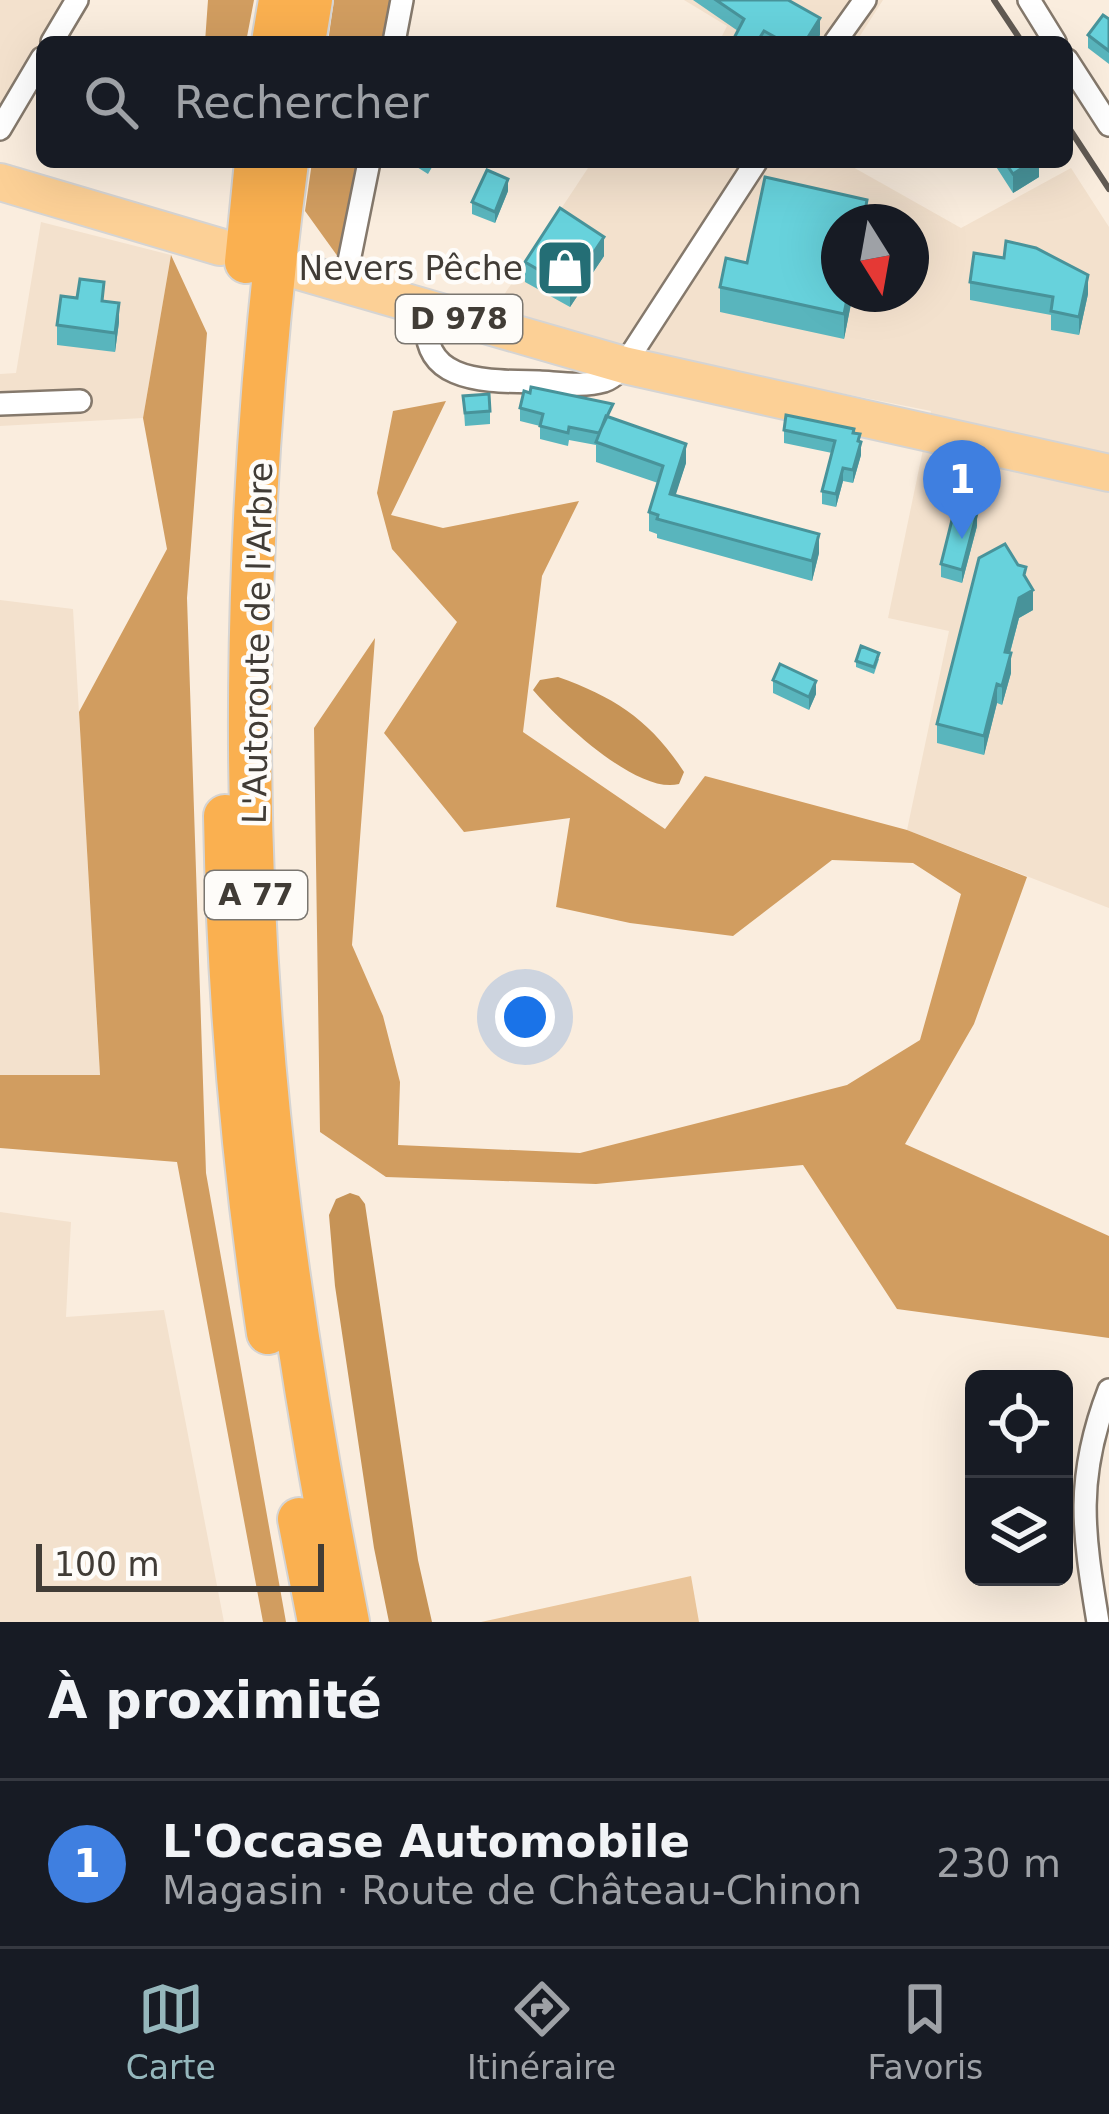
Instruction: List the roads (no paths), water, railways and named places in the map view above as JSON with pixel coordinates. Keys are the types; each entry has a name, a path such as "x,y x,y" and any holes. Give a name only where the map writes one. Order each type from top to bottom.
{"highway":[{"path":"274,36 280,0"},
{"path":"305,36 311,0"},
{"name":"L'Autoroute de l'Arbre","path":"255,168 233,435 226,616 229,976 250,1213 281,1420 319,1622"},
{"name":"L'Autoroute de l'Arbre","path":"286,168 259,458 251,656 254,854 279,1206 305,1395 348,1622"}],"main road":[{"path":"0,182 220,247"},
{"name":"D 978","path":"295,270 624,365 1109,473"}],"street":[{"path":"56,36 77,0"},
{"path":"395,36 402,0"},
{"path":"840,36 865,0"},
{"path":"1029,0 1051,36"},
{"path":"0,129 36,68"},
{"path":"1073,69 1109,125"},
{"path":"344,286 368,168"},
{"path":"428,311 428,345 440,363 459,375 481,381 590,383 612,378 752,168"},
{"path":"0,404 80,401"},
{"path":"1098,1622 1082,1495 1095,1426 1109,1390"}],"railway":[{"path":"994,0 1018,36"},
{"path":"1073,134 1109,189"}],"place":[{"name":"Nevers Pêche","path":"565,268"},
{"name":"L'Occase Automobile","path":"962,539"}]}
